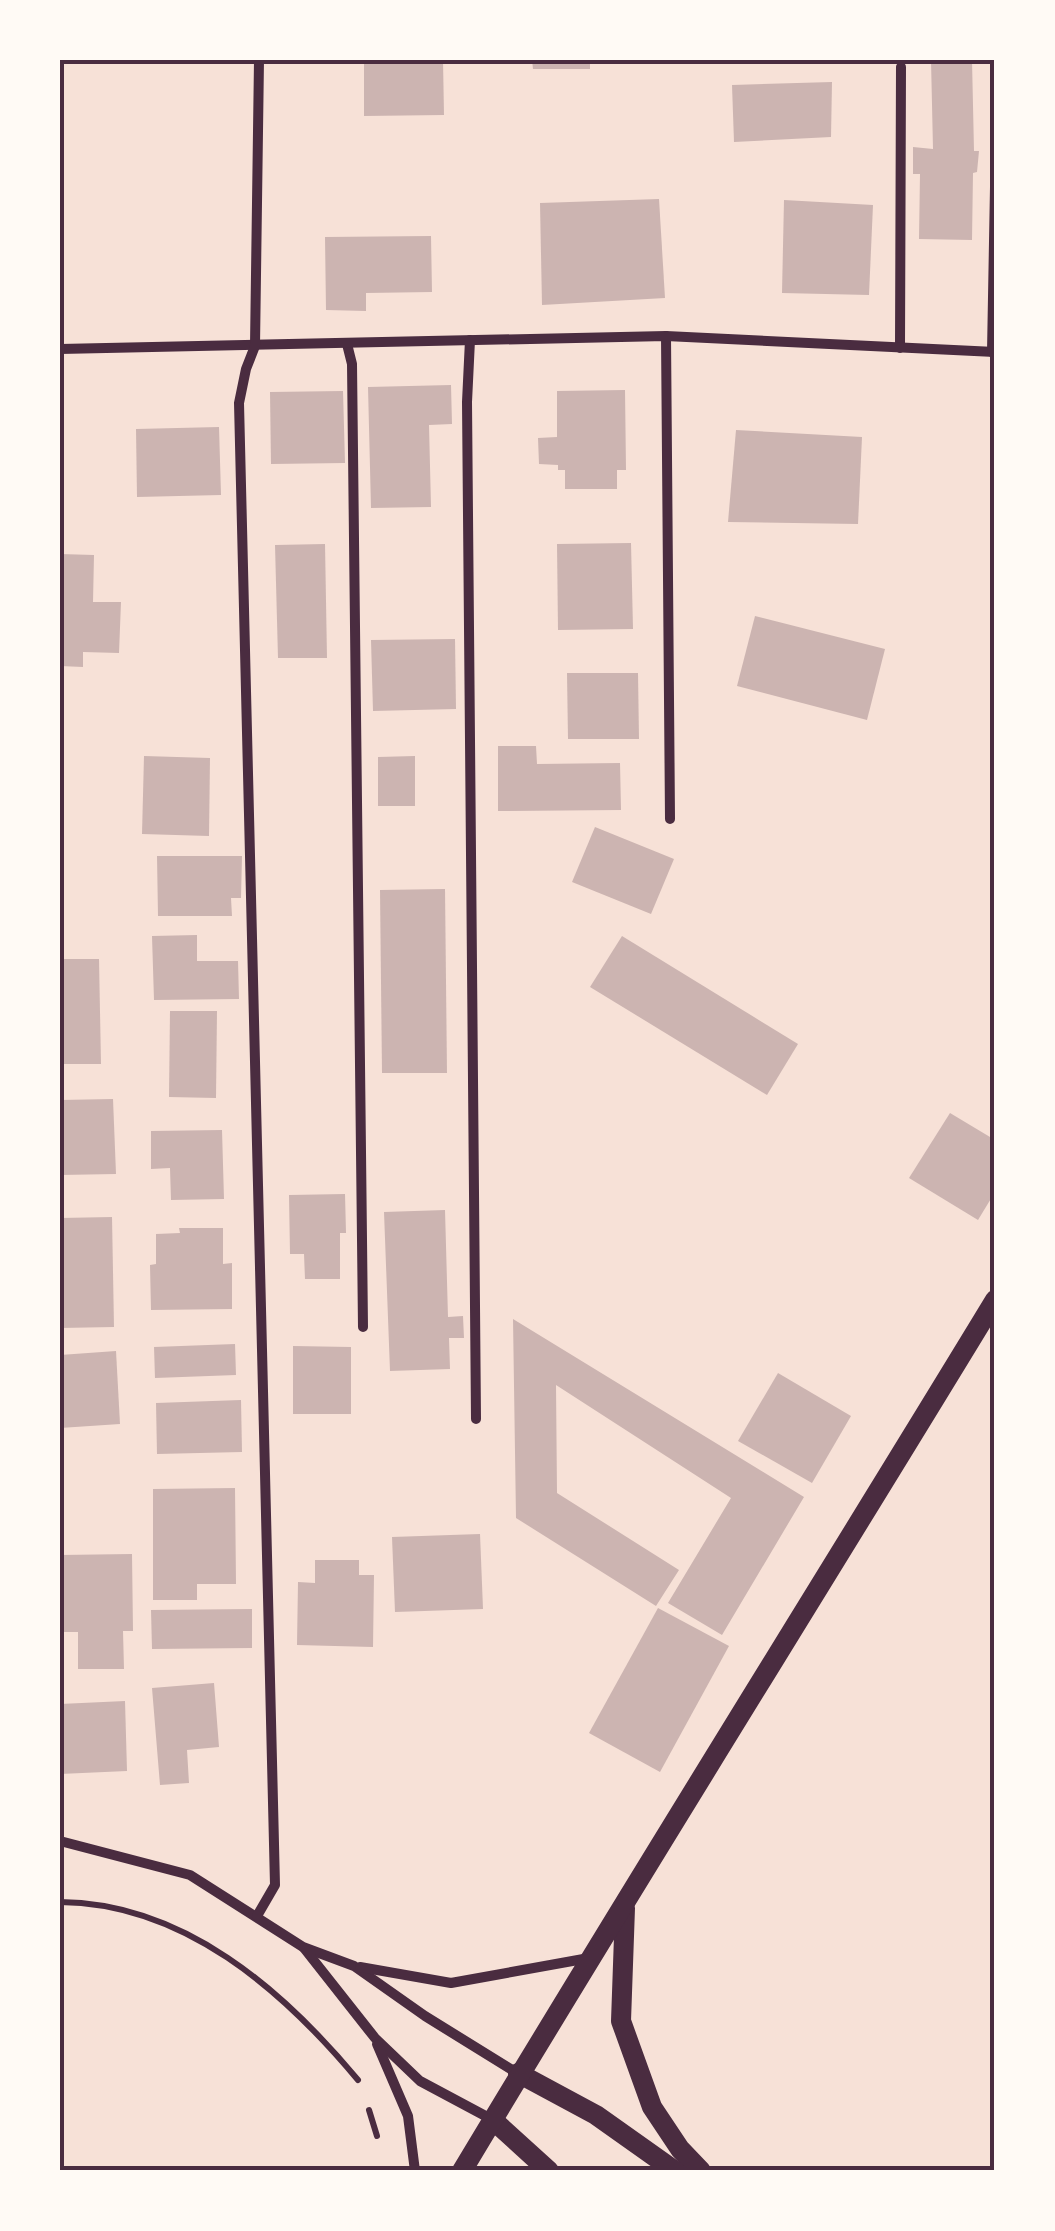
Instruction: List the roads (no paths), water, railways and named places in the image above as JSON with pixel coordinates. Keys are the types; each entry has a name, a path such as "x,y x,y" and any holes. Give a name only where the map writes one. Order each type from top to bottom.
{"main road":[{"path":"462,2171 518,2073 625,1906 995,1300"},
{"path":"625,1906 621,2022 652,2106 680,2149 701,2171"},
{"path":"518,2073 596,2116 675,2171"},
{"path":"493,2120 549,2171"}],"street":[{"path":"258,1916 275,1885 240,402 246,368 255,346 259,60"},
{"path":"900,348 901,66"},
{"path":"60,349 666,336 994,352 995,186"},
{"path":"666,336 670,819"},
{"path":"470,340 467,402 476,1419"},
{"path":"347,344 352,364 363,1327"},
{"path":"60,1841 190,1875 303,1947 354,1966 451,1983 590,1958"},
{"path":"303,1947 375,2038 420,2081 493,2120"},
{"path":"354,1966 518,2073"},
{"path":"375,2038 408,2116 415,2171"}]}
